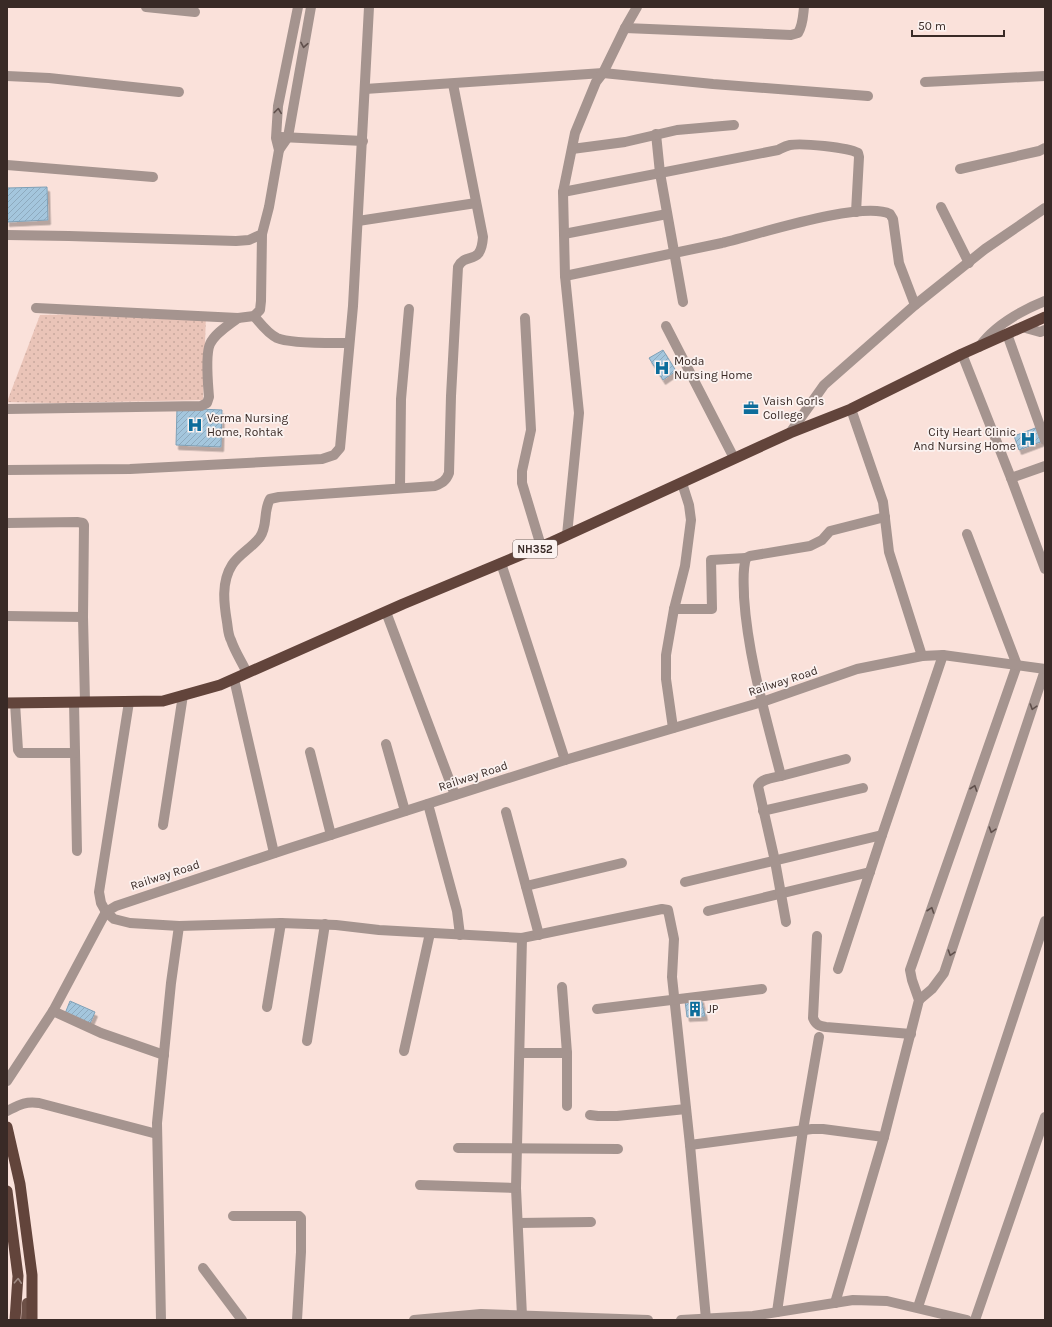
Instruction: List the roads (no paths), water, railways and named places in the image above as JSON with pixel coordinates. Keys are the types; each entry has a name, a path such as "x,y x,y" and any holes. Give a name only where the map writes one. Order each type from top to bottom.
{"highway":[{"name":"NH352","path":"11,703 163,701 220,685 386,612 542,546 790,433 851,409 962,354 1045,318"},
{"path":"7,1127 20,1184 32,1275 32,1320"},
{"path":"7,1190 18,1276 15,1320"}],"main road":[{"path":"7,1132 15,1165 23,1222 28,1281 26,1320"}],"street":[{"path":"146,7 195,12"},
{"path":"36,308 238,318 254,316 260,310 262,234 269,207 279,150 276,138 278,106 298,7"},
{"path":"279,150 288,137 311,7"},
{"path":"7,470 130,469 322,459 334,455 340,448 358,221 369,7"},
{"path":"566,535 579,413 565,276 563,192 578,126 596,82 603,73 637,7"},
{"path":"625,28 791,35 798,33 800,29 804,7"},
{"path":"365,89 603,73 713,84 868,96"},
{"path":"7,76 49,78 178,92"},
{"path":"925,82 1045,76"},
{"path":"247,673 230,639 225,607 226,581 231,567 236,560 260,536 264,529 267,503 270,499 279,497 435,486 443,483 447,479 449,473 451,396 458,267 463,260 474,257 479,253 482,247 483,237 453,84"},
{"path":"572,149 625,142 689,128 734,125"},
{"path":"656,134 660,173 673,253 683,302"},
{"path":"276,138 288,137 363,141"},
{"path":"563,192 778,150 790,145 846,149 858,153 856,212"},
{"path":"960,169 1039,151 1045,148"},
{"path":"7,164 153,177"},
{"path":"358,221 476,202"},
{"path":"941,208 969,263"},
{"path":"790,433 824,385 915,305 985,249 1045,208"},
{"path":"565,276 723,242 838,214 877,211 890,214 893,219 899,263 915,305"},
{"path":"564,234 667,214"},
{"path":"7,235 236,241 249,240 262,234"},
{"path":"979,347 986,337 1020,312 1045,301"},
{"path":"400,488 401,399 409,309"},
{"path":"254,316 267,331 278,338 289,341 349,343"},
{"path":"7,409 201,406 207,403 209,397 208,354 210,344 216,335 238,318"},
{"path":"525,318 531,430 522,471 522,483 542,546"},
{"path":"666,326 734,458"},
{"path":"1022,327 1040,332 1045,330"},
{"path":"1007,334 1045,440"},
{"path":"962,354 1045,569"},
{"path":"851,409 883,502 889,552 922,656"},
{"path":"1011,478 1045,466"},
{"path":"673,728 666,679 666,661 674,609 685,566 691,520 689,505 682,483"},
{"path":"674,609 712,608 711,560 746,558 766,553 810,546 817,544 830,531 885,517"},
{"path":"7,523 77,522 83,523 85,530 83,617 75,753 77,851"},
{"path":"835,1303 884,1137 919,1000 910,970 1017,665 967,534"},
{"path":"746,558 743,572 747,633 750,653 782,776"},
{"path":"501,563 565,760"},
{"path":"386,612 455,795"},
{"path":"7,616 83,617"},
{"path":"838,969 943,655"},
{"name":"Railway Road","path":"106,912 116,906 132,900 274,853 565,760 762,702 857,670 922,656 943,655 1045,669"},
{"path":"919,1000 932,990 944,973 1045,669"},
{"path":"234,679 274,853"},
{"path":"163,825 183,695"},
{"path":"129,702 99,892 101,903 106,912 114,919 130,923 179,926 281,923 325,924 379,930 522,938 665,909 670,913 674,939 672,970 674,999 690,1145 706,1319"},
{"path":"11,703 18,750 20,753 75,753"},
{"path":"386,744 405,811"},
{"path":"310,752 331,835"},
{"path":"786,922 782,894 758,786 763,780 846,759"},
{"path":"763,811 863,788"},
{"path":"428,804 457,911 460,935"},
{"path":"506,812 539,935"},
{"path":"685,882 882,835"},
{"path":"526,886 622,863"},
{"path":"708,911 870,872"},
{"path":"7,1081 54,1011 106,912"},
{"path":"918,1308 1045,921"},
{"path":"267,1007 281,923"},
{"path":"307,1041 325,924"},
{"path":"161,1320 157,1123 171,983 179,926"},
{"path":"404,1051 430,933"},
{"path":"817,936 812,1018 815,1023 826,1027 911,1034"},
{"path":"522,938 520,1054 516,1149 516,1188 522,1316"},
{"path":"562,987 567,1053 566,1106"},
{"path":"597,1009 762,989"},
{"path":"54,1011 101,1033 164,1055"},
{"path":"770,1315 804,1130 819,1037"},
{"path":"520,1054 567,1053"},
{"path":"7,1111 29,1102 39,1103 157,1134"},
{"path":"590,1115 617,1116 686,1109"},
{"path":"975,1320 1045,1117"},
{"path":"690,1145 804,1130 823,1129 884,1137"},
{"path":"458,1148 618,1148"},
{"path":"420,1185 516,1188"},
{"path":"233,1216 299,1216 301,1218 301,1252 297,1320"},
{"path":"518,1223 591,1222"},
{"path":"203,1268 242,1320"},
{"path":"681,1320 770,1315 853,1300 886,1301 967,1320"},
{"path":"414,1320 522,1316 647,1320"}],"place":[{"name":"Moda Nursing Home","path":"662,368"},
{"name":"Vaish Gorls College","path":"751,408"},
{"name":"Verma Nursing Home, Rohtak","path":"195,425"},
{"name":"City Heart Clinic And Nursing Home","path":"1028,439"},
{"name":"JP","path":"695,1009"}]}
